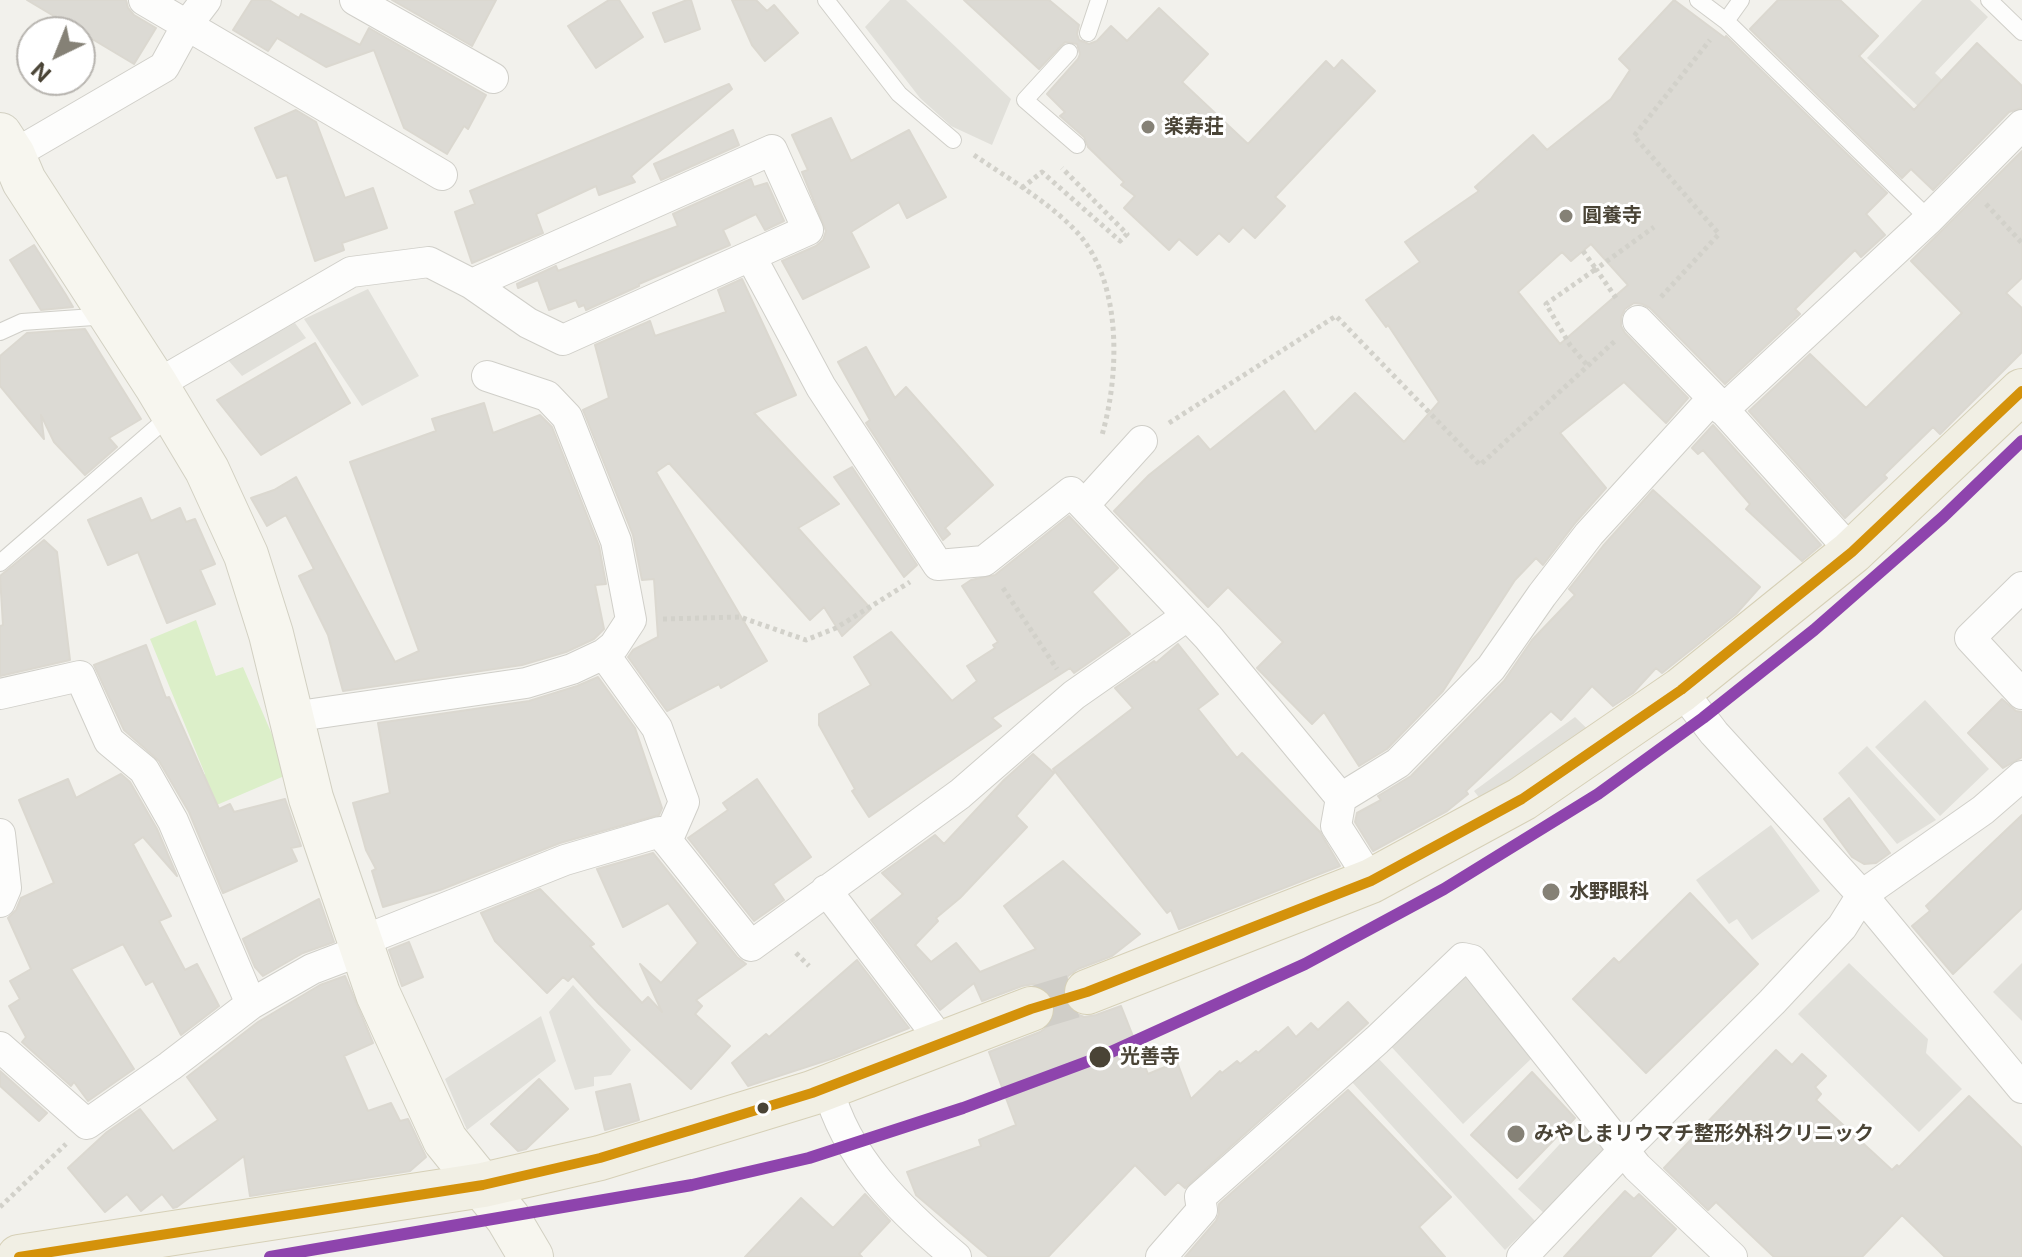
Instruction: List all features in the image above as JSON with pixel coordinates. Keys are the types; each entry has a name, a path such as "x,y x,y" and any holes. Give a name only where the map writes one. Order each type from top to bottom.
{"main road":[{"path":"1087,992 1371,881 1522,799 1681,690 1852,552 2022,391"},
{"path":"19,1257 483,1185 600,1158 828,1087 1031,1009"}],"street":[{"path":"144,0 442,175"},
{"path":"206,0 187,25 164,67 7,145 24,181 165,399 207,470 246,555 271,634 311,798 370,943 378,994 445,1140 508,1218 531,1257"},
{"path":"355,0 493,78"},
{"path":"1371,881 1336,826 1341,798 1398,763 1491,668 1589,534 1718,404 1929,219 2022,125"},
{"path":"165,399 351,272 429,262 472,284 528,323 563,340 808,230 772,150 472,284"},
{"path":"751,257 821,387 938,565 984,561 1071,492 1208,637 1341,798"},
{"path":"1629,312 1718,404 1852,552"},
{"path":"292,717 526,683 572,669 604,654 614,646 631,620 616,541 567,417 547,396 487,376"},
{"path":"1085,504 1142,441"},
{"path":"2022,587 1970,638 2022,694"},
{"path":"0,1047 87,1124 251,1004 312,969 565,860 660,832 751,946 960,794 1074,695 1187,616"},
{"path":"604,654 657,728 684,802 667,841"},
{"path":"0,694 80,676 109,741 144,770 173,821 251,1004"},
{"path":"1681,690 1714,733 1862,895 2022,1088"},
{"path":"1522,1257 1772,1002 1842,927 1862,895 1983,810 2022,776"},
{"path":"0,834 6,888 0,902"},
{"path":"826,890 942,1042"},
{"path":"1161,1257 1202,1210 1200,1197 1377,1040 1463,958 1472,960 1637,1167 1732,1257"},
{"path":"828,1087 834,1111 878,1183 956,1257"}],"lane":[{"path":"826,0 899,94 953,140"},
{"path":"1088,33 1099,0"},
{"path":"1698,0 1726,21 1929,219"},
{"path":"1726,21 1741,0"},
{"path":"1989,0 2022,32"},
{"path":"1069,52 1025,100 1077,145"},
{"path":"0,332 22,322 111,315"},
{"path":"0,563 165,399"}],"path":[{"path":"1142,441 1336,316 1480,465 1587,365 1629,312 1719,234 1634,136 1726,21"},
{"path":"953,140 1074,228 1098,265 1111,306 1114,360 1108,414 1100,441"},
{"path":"1022,188 1042,172 1120,241 1127,234 1059,165"},
{"path":"1967,183 2022,243"},
{"path":"1587,365 1570,345 1546,304 1654,227"},
{"path":"1583,251 1629,312"},
{"path":"984,561 1074,695"},
{"path":"631,620 740,617 806,640 836,628 938,565"},
{"path":"0,1207 87,1124"}],"green space":[{"path":"196,620 216,676 243,667 289,774 205,810 192,780 205,774 150,639"}],"shaded area":[{"path":"890,0 906,0 1011,99 992,145 951,126 920,98 865,27"},
{"path":"1922,0 1970,0 1988,17 1935,73 1963,100 1939,126 1867,58"},
{"path":"368,289 419,376 362,406 304,319"},
{"path":"295,323 306,338 242,376 228,360"},
{"path":"1925,700 1989,769 1940,816 1875,747"},
{"path":"1575,717 1603,744 1491,813 1474,791"},
{"path":"1867,746 1936,820 1897,844 1838,773"},
{"path":"1771,825 1820,891 1752,940 1737,919 1729,924 1696,880"},
{"path":"1849,963 1928,1039 1926,1053 1962,1089 1919,1132 1798,1014"},
{"path":"2022,963 2022,1021 1993,992"},
{"path":"1460,971 1532,1058 1463,1124 1385,1040"},
{"path":"573,985 631,1050 611,1075 594,1077 594,1086 575,1090 549,1012"},
{"path":"541,1016 556,1061 467,1130 445,1079"},
{"path":"1377,1057 1535,1221 1505,1250 1352,1082"},
{"path":"1585,1117 1613,1147 1547,1216 1518,1189"}],"building":[{"path":"27,0 126,0 134,15 156,28 134,64 96,41 96,16 54,16"},
{"path":"252,0 269,0 299,18 301,14 360,45 369,28 486,95 468,129 464,126 447,154 404,128 374,50 326,67 277,38 268,51 233,30"},
{"path":"392,0 496,0 472,46"},
{"path":"609,0 619,0 643,37 596,68 568,26"},
{"path":"691,0 700,29 665,42 653,13"},
{"path":"732,0 756,0 767,11 774,5 798,33 765,61 752,45"},
{"name":"楽寿荘","path":"964,0 1049,0 1079,25 1079,40 1089,44 1097,41 1111,26 1127,41 1159,8 1208,54 1182,82 1248,144 1326,61 1334,69 1342,60 1375,91 1275,197 1285,206 1255,238 1243,227 1229,242 1219,233 1197,255 1179,239 1169,250 1124,208 1135,196 1121,185 1124,182 1088,147 1084,137 1060,116 1065,112 1047,94 1078,59 1077,44 1065,42 1039,69"},
{"path":"1674,0 1726,36 1887,193 1866,214 1885,235 1861,257 1855,250 1795,309 1800,314 1725,384 1650,308 1634,303 1625,309 1621,326 1625,333 1688,398 1666,423 1624,382 1560,433 1606,488 1543,565 1536,558 1515,580 1443,691 1387,749 1359,766 1324,712 1312,724 1257,668 1283,642 1228,587 1208,607 1114,511 1149,475 1198,436 1210,450 1284,391 1315,432 1355,393 1404,442 1439,402 1388,325 1386,327 1366,300 1420,262 1405,242 1479,191 1475,187 1533,135 1547,150 1611,99 1630,70 1619,59","holes":["1591,244 1628,285 1560,344 1518,292 1562,252 1571,261"]},
{"path":"1778,0 1840,0 1878,36 1859,56 1914,110 1977,43 2022,86 2022,108 2009,112 1933,190 1911,169 1902,178 1750,29"},
{"path":"729,84 732,89 631,176 635,182 599,195 596,186 536,214 543,233 472,263 455,212 475,204 470,191"},
{"path":"296,110 316,122 345,198 373,188 387,228 342,243 344,250 315,261 287,175 277,178 255,128"},
{"path":"831,118 851,161 909,130 946,197 907,218 899,202 851,232 869,267 803,299 782,261 816,246 823,240 826,231 802,172 808,170 792,135"},
{"path":"733,130 739,145 661,180 654,164"},
{"path":"2022,151 2022,278 2006,293 2022,308 2022,352 1940,434 1933,427 1845,518 1749,411 1810,354 1866,408 1962,313 1911,261"},
{"path":"751,179 754,187 767,183 784,221 765,230 756,214 723,230 730,245 586,310 584,305 579,307 576,300 549,310 538,280 518,288 517,284 556,266 558,271 678,226 673,214"},
{"path":"34,245 73,307 41,310 10,260"},
{"path":"742,279 796,395 754,413 839,504 798,528 871,609 842,636 824,607 810,620 669,463 656,472 767,661 721,688 719,684 667,711 628,657 633,650 658,637 654,579 642,580 633,535 583,410 609,398 595,345 650,321 655,336 726,312 718,290"},
{"path":"85,329 141,419 109,438 117,447 85,475 54,442 41,415 44,439 0,386 0,356 27,333"},
{"path":"315,343 350,403 261,455 217,400"},
{"path":"866,347 895,398 906,387 993,485 945,528 950,534 943,540 866,423 870,420 838,362"},
{"path":"484,403 493,433 540,415 552,427 599,546 606,584 595,585 604,629 594,639 566,652 522,665 343,691 328,635 299,576 314,569 286,515 267,526 251,498 274,490 296,477 395,662 419,651 350,462 436,431 432,419"},
{"path":"1713,425 1821,545 1802,561 1746,509 1750,504 1703,450 1698,454 1692,448"},
{"path":"852,467 917,565 904,577 834,477"},
{"path":"1653,490 1760,587 1736,614 1662,673 1656,668 1633,693 1613,706 1592,686 1561,720 1551,711 1447,811 1373,851 1355,822 1357,813 1381,800 1378,796 1411,776 1504,681 1532,640 1575,595 1569,589"},
{"path":"141,498 151,521 180,508 186,522 195,519 215,564 200,570 215,604 167,623 138,552 108,565 88,520"},
{"path":"1069,516 1118,568 1092,592 1130,634 1074,673 1070,668 992,718 1001,726 869,817 852,791 855,789 819,725 819,714 871,685 854,657 891,632 952,701 977,681 967,666 995,648 993,645 998,642 962,586 971,580 995,575"},
{"path":"44,540 57,552 70,660 0,676 0,626 3,625 0,576"},
{"path":"1178,644 1218,694 1198,709 1237,758 1242,753 1320,832 1340,866 1179,929 1171,910 1167,913 1053,769 1133,708 1115,688 1154,661 1156,663"},
{"path":"146,645 166,698 169,697 219,809 230,804 234,812 285,799 301,846 291,848 297,861 223,893 189,812 159,761 124,730 94,665"},
{"path":"598,677 635,728 662,808 659,815 560,843 440,890 383,907 372,871 376,869 366,850 353,803 390,793 378,723 529,701"},
{"path":"2002,699 2016,711 2022,712 2022,757 2003,768 1968,733"},
{"path":"1033,754 1054,773 1016,816 1027,827 960,898 936,918 938,921 915,945 931,962 956,943 980,972 1036,949 1004,906 1063,861 1140,934 1112,956 1068,976 1062,989 1064,1002 1072,1012 1084,1017 1121,1006 1148,1074 1177,1062 1191,1099 1220,1071 1222,1073 1237,1061 1240,1064 1256,1051 1258,1053 1288,1027 1296,1037 1311,1023 1318,1030 1348,1002 1368,1023 1185,1188 1178,1182 1165,1195 1135,1165 1048,1257 989,1257 916,1195 907,1172 981,1146 979,1140 1016,1125 989,1052 1050,1025 1055,1014 1055,1001 1046,989 1034,984 982,1001 974,983 940,1010 871,920 903,894 882,873 935,835 944,844"},
{"path":"121,774 130,782 157,829 177,876 143,837 133,844 171,916 159,921 185,970 197,964 219,1006 181,1035 153,981 146,985 123,944 71,969 134,1069 88,1101 74,1082 71,1086 22,1042 26,1037 9,1006 20,999 10,981 31,969 8,918 21,898 54,883 19,800 68,779 76,798"},
{"path":"757,779 811,857 773,884 784,900 754,921 688,838 728,810 723,803"},
{"path":"1849,798 1890,853 1876,863 1864,864 1852,857 1824,819"},
{"path":"2022,815 2022,908 1953,974 1912,926 1930,911 1926,906"},
{"path":"653,853 737,957 746,964 696,1000 702,1006 695,1014 730,1046 691,1089 573,976 568,981 563,977 547,993 495,941 481,913 540,889 594,944 590,946 642,1003 648,997 662,1012 640,964 661,983 698,943 668,903 623,927 597,869"},
{"path":"1690,893 1758,964 1646,1073 1573,999 1614,958 1619,963"},
{"path":"319,899 334,942 303,953 263,976 255,967 243,939"},
{"path":"409,942 423,977 402,986 389,950"},
{"path":"857,960 909,1028 834,1058 748,1086 732,1063 766,1034 769,1037"},
{"path":"345,976 373,1043 344,1056 368,1111 391,1103 400,1121 408,1119 426,1157 410,1171 250,1196 244,1156 177,1207 173,1208 162,1194 141,1211 127,1194 105,1212 68,1168 107,1132 140,1109 173,1151 218,1120 187,1077 258,1022 320,985"},
{"path":"1776,1050 1792,1065 1802,1054 1826,1076 1815,1087 1821,1094 1816,1100 1892,1170 1897,1165 1899,1167 1969,1096 2022,1148 2022,1257 1945,1257 1902,1215 1862,1257 1774,1257 1716,1202 1708,1210 1664,1168"},
{"path":"0,1071 47,1113 39,1121 0,1086"},
{"path":"1532,1072 1575,1118 1517,1178 1471,1135"},
{"path":"539,1079 568,1109 526,1149 518,1151 491,1124"},
{"path":"630,1084 639,1120 605,1130 596,1092"},
{"path":"1348,1090 1451,1197 1419,1227 1445,1257 1185,1257 1216,1221 1219,1204"},
{"path":"1625,1191 1634,1199 1639,1194 1676,1229 1650,1257 1564,1257"},
{"path":"865,1194 890,1221 859,1254 862,1257 745,1257 801,1198 833,1228"}],"tunnel":[{"path":"1031,1009 1087,992"}],"transit line":[{"path":"19,1257 483,1185 600,1158 812,1093 1031,1009 1087,992 1371,881 1522,799 1681,690 1852,552 2022,391"},
{"path":"270,1257 692,1185 809,1158 963,1108 1100,1057 1305,964 1444,889 1598,794 1703,718 1814,630 1943,517 2022,441"}],"place":[{"name":"楽寿荘","path":"1148,127"},
{"name":"圓養寺","path":"1566,216"},
{"name":"水野眼科","path":"1551,892"},
{"name":"光善寺","path":"1100,1057"},
{"name":"みやしまリウマチ整形外科クリニック","path":"1516,1134"}]}
